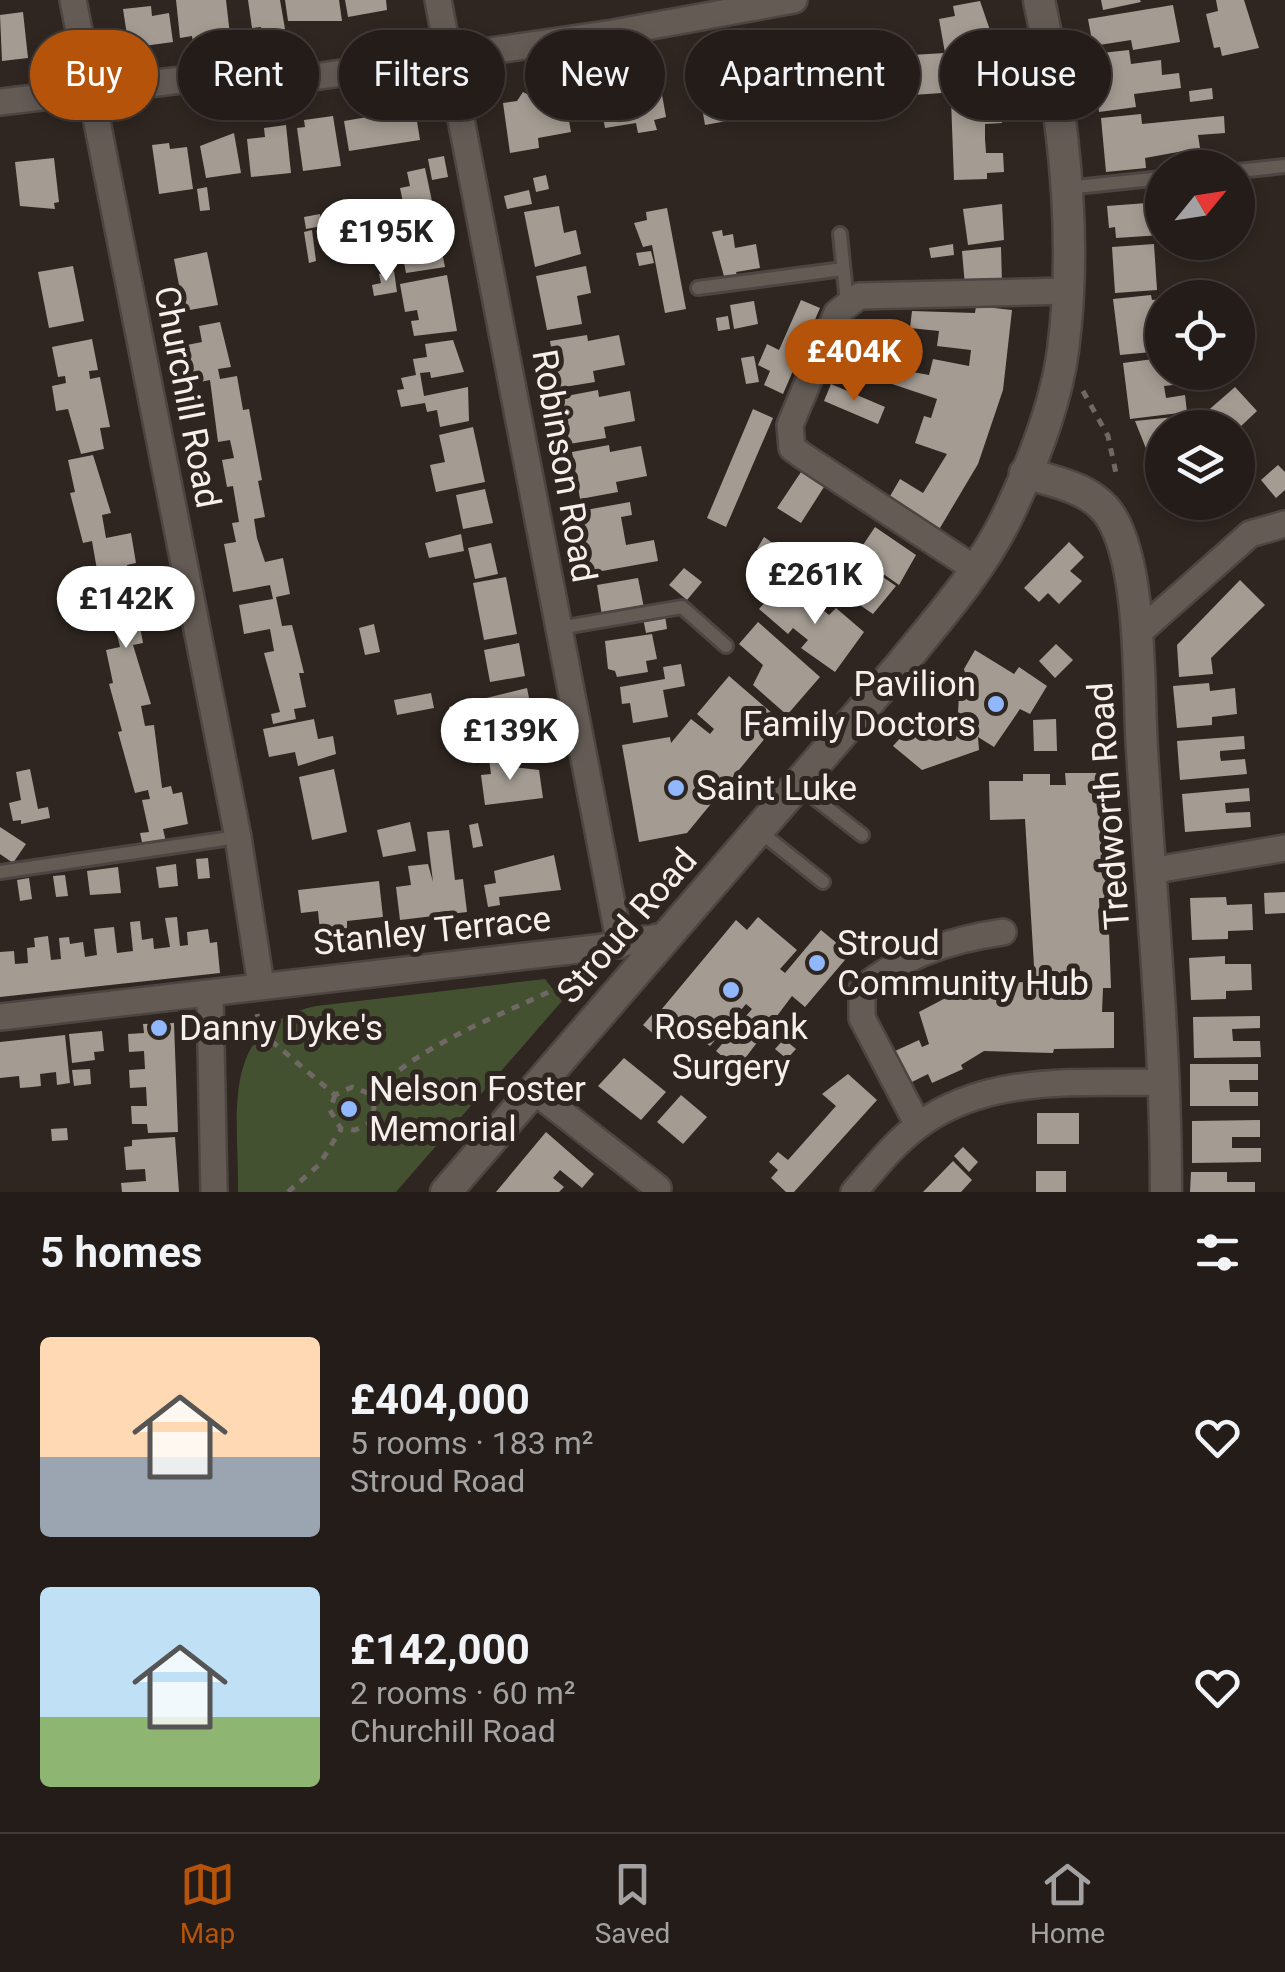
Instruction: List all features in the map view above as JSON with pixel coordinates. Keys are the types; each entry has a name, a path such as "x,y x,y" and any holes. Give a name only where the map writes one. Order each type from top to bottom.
{"main road":[{"name":"Stroud Road","path":"446,1192 798,786 975,568 1007,518 1063,354 1066,188 1039,0"},
{"name":"Tredworth Road","path":"1024,473 1093,498 1112,519 1124,558 1136,634 1166,1082 1166,1192"}],"street":[{"path":"505,49 794,0"},
{"path":"158,85 239,74 287,81 339,74"},
{"path":"0,102 30,99"},
{"name":"Churchill Road","path":"96,120 238,837 256,986"},
{"name":"Robinson Road","path":"462,120 559,628 608,946"},
{"path":"975,568 792,448 790,426 837,313 847,303 873,294 1066,291"},
{"path":"1136,634 1250,534 1285,524"},
{"path":"1150,870 1285,848"},
{"path":"918,1126 862,1018 862,988 877,976 960,938 1003,932"},
{"name":"Stanley Terrace","path":"0,1017 210,995 256,986 608,946 669,935"},
{"path":"210,995 214,1192"},
{"path":"854,1192 918,1126 965,1099 1012,1086 1166,1082"},
{"path":"533,1090 658,1188"}],"lane":[{"path":"1255,169 1285,166"},
{"path":"1066,188 1145,180"},
{"path":"840,234 847,303"},
{"path":"698,288 844,269"},
{"path":"559,628 682,607 726,646"},
{"path":"798,786 862,835"},
{"path":"760,831 822,882"},
{"path":"0,872 238,837"}],"path":[{"path":"1063,354 1108,436 1118,484"},
{"path":"371,1094 490,1014 533,1002 593,970 608,946"},
{"path":"256,986 261,1032 335,1095"},
{"path":"341,1129 330,1110 335,1095 352,1088 371,1094"},
{"path":"341,1129 354,1130 370,1123 374,1108 371,1094"},
{"path":"288,1192 319,1165 341,1129"}],"green space":[{"path":"545,979 562,1001 396,1192 238,1192 237,1104 241,1077 249,1053 263,1033 285,1017 316,1006"}],"building":[{"path":"176,0 226,0 229,30 179,30"},
{"path":"248,0 280,0 285,29 252,28"},
{"path":"285,0 339,0 342,21 288,21"},
{"path":"345,0 386,0 387,10 348,17"},
{"path":"1101,0 1140,0 1141,2 1103,10"},
{"path":"1216,0 1244,0 1259,48 1222,56 1220,47 1214,48 1206,14 1218,11"},
{"path":"980,1 990,30 941,30 939,19 955,16 953,6"},
{"path":"1173,5 1180,42 1133,50 1131,40 1111,43 1111,30 1090,30 1088,19"},
{"path":"151,6 152,16 169,13 173,42 158,44 158,30 126,30 123,9"},
{"path":"23,12 28,58 2,61 0,15"},
{"path":"1129,50 1131,64 1161,60 1162,75 1179,73 1181,88 1134,94 1136,107 1111,110 1111,52"},
{"path":"940,53 940,93 920,94 920,54"},
{"path":"1212,88 1213,99 1190,102 1189,91"},
{"path":"523,92 525,120 569,120 571,132 538,138 539,148 510,153 505,103 517,101"},
{"path":"1141,114 1142,124 1224,116 1225,133 1198,135 1200,148 1145,150 1145,168 1106,172 1101,120"},
{"path":"333,116 341,166 303,171 297,128 305,127 304,120"},
{"path":"417,120 420,140 349,151 344,121"},
{"path":"604,120 654,120 657,130 638,133 636,123 605,128"},
{"path":"704,120 732,120 705,125"},
{"path":"952,120 1002,120 985,124 985,139 986,153 1003,153 1004,172 987,173 987,179 954,180"},
{"path":"286,125 291,173 251,177 247,139 265,137 264,128"},
{"path":"234,133 241,173 206,178 200,146"},
{"path":"169,143 170,149 187,147 193,189 159,194 152,145"},
{"path":"444,156 448,177 432,180 428,159"},
{"path":"54,158 59,202 54,203 55,209 20,206 15,162"},
{"path":"425,168 433,206 405,212 400,188 410,186 407,172"},
{"path":"546,175 549,189 536,192 533,178"},
{"path":"207,187 210,210 200,211 197,189"},
{"path":"529,190 532,204 507,209 504,196"},
{"path":"1145,203 1145,236 1116,238 1115,227 1109,228 1107,206"},
{"path":"1002,204 1004,240 968,245 963,209"},
{"path":"559,206 564,233 576,230 581,254 535,267 524,212"},
{"path":"667,208 686,309 665,313 652,245 643,247 634,223 647,220 646,212"},
{"path":"434,212 445,267 406,273 401,247 394,248 388,221"},
{"path":"320,214 322,226 306,229 304,217"},
{"path":"312,230 316,261 309,263 304,232"},
{"path":"722,230 723,236 733,234 735,248 756,244 760,268 736,272 738,278 725,280 712,232"},
{"path":"953,244 954,255 931,258 929,248"},
{"path":"1145,245 1145,260 1155,260 1156,280 1145,280 1145,291 1115,293 1112,247"},
{"path":"1001,247 1002,283 965,286 962,251"},
{"path":"651,251 654,263 639,266 636,253"},
{"path":"207,252 218,305 184,311 174,259"},
{"path":"73,266 84,321 49,328 38,272"},
{"path":"586,266 591,293 577,296 582,324 547,330 536,276"},
{"path":"394,271 397,292 374,296 372,285 381,283 379,274"},
{"path":"447,275 457,331 414,336 411,321 419,320 417,310 405,312 400,284"},
{"path":"1145,296 1145,353 1120,355 1113,299"},
{"path":"801,300 820,308 783,394 764,385 770,371 758,365 767,344 779,350"},
{"path":"754,301 758,324 734,329 730,305"},
{"path":"976,306 1012,310 1003,390 978,464 937,533 886,503 900,479 923,493 947,454 915,443 924,416 931,418 937,399 886,382 891,368 929,375 933,359 969,366 971,350 937,346 939,331 910,328 912,311 975,313"},
{"path":"728,316 730,329 718,331 716,318"},
{"path":"220,322 231,367 218,369 220,379 237,376 243,410 249,409 262,480 258,481 265,517 254,519 257,538 265,562 283,558 290,594 276,597 282,626 292,625 304,673 299,673 306,707 294,709 296,719 273,724 271,714 280,712 264,653 274,651 270,629 244,634 239,605 273,599 270,585 233,592 224,544 236,542 232,523 239,522 233,486 227,487 222,460 234,458 230,440 218,442 210,380 200,382 199,372 192,374 187,345 202,342 199,326"},
{"path":"587,335 588,341 619,335 625,365 593,371 595,382 558,388 550,341"},
{"path":"92,339 98,370 89,371 90,379 100,377 110,427 100,428 104,449 81,454 68,409 56,411 52,386 66,383 65,376 58,377 52,347"},
{"path":"453,340 464,372 431,378 430,372 420,373 424,396 468,387 469,421 440,427 437,410 427,412 425,403 401,407 397,390 404,389 401,378 416,375 413,359 427,357 425,344"},
{"path":"754,356 759,382 746,384 741,358"},
{"path":"1145,360 1145,390 1165,390 1166,398 1185,395 1187,410 1145,410 1145,417 1130,419 1123,363"},
{"path":"831,384 885,407 878,424 824,401"},
{"path":"598,390 599,397 630,391 635,421 604,427 606,438 569,444 561,397"},
{"path":"1232,390 1238,390 1257,411 1255,413 1209,410"},
{"path":"753,409 773,418 726,527 707,518"},
{"path":"1145,420 1145,446 1135,421"},
{"path":"473,427 485,482 436,492 430,465 445,462 439,435"},
{"path":"609,445 610,452 641,446 647,476 616,482 618,492 580,499 572,452"},
{"path":"93,455 111,513 102,515 106,538 131,533 136,563 127,565 129,572 138,571 148,620 139,621 143,643 133,645 151,704 141,706 145,726 154,725 162,788 171,786 173,794 182,792 188,824 163,829 166,842 143,847 140,833 149,832 142,800 150,799 148,790 135,793 118,732 122,731 109,684 113,683 106,650 120,647 103,578 105,569 97,570 92,541 83,543 70,493 75,492 68,460"},
{"path":"1278,465 1285,472 1285,490 1276,498 1261,480"},
{"path":"801,472 824,487 801,523 777,508"},
{"path":"485,489 493,523 463,529 456,495"},
{"path":"630,502 632,515 621,517 626,545 654,540 658,561 591,573 580,511"},
{"path":"875,527 916,555 899,585 865,561 870,554 861,548"},
{"path":"461,534 464,551 429,558 425,543"},
{"path":"764,537 784,551 777,562 757,549"},
{"path":"1069,542 1084,557 1070,571 1082,581 1059,604 1048,593 1039,602 1024,588"},
{"path":"491,543 498,574 475,579 468,548"},
{"path":"861,562 896,586 873,614 835,588 845,573 851,577"},
{"path":"684,568 702,582 687,600 669,585"},
{"path":"506,577 517,634 484,640 473,583"},
{"path":"638,578 644,608 602,616 597,585"},
{"path":"1240,580 1265,605 1211,658 1213,674 1179,677 1177,645"},
{"path":"796,587 829,615 836,608 864,632 835,672 801,648 808,640 793,628 788,634 759,609 771,595 782,604"},
{"path":"665,615 667,629 646,633 643,618"},
{"path":"758,622 820,677 787,715 753,685 763,665 739,644"},
{"path":"374,624 380,652 365,655 359,628"},
{"path":"652,634 657,659 646,661 648,672 617,677 615,671 608,669 605,641"},
{"path":"519,643 525,676 490,682 484,650"},
{"path":"1056,644 1073,660 1055,678 1039,661"},
{"name":"Pavilion Family Doctors","path":"975,650 1014,674 1019,667 1047,686 1030,714 1020,709 994,747 978,737 979,750 922,770 893,746 912,725 928,726 933,719 958,713 959,694 968,686 964,669"},
{"path":"681,664 685,686 663,690 668,717 633,723 630,703 622,704 620,687 665,679 663,667"},
{"name":"Saint Luke","path":"729,676 780,720 687,833 639,842 622,745 670,737 671,743 691,719 710,734 714,729 697,714"},
{"path":"1209,683 1210,691 1235,688 1237,714 1212,717 1212,725 1177,728 1173,686"},
{"path":"527,688 536,733 499,741 497,731 455,739 449,707"},
{"path":"431,693 434,708 397,715 394,700"},
{"path":"314,719 318,739 333,736 336,754 298,766 295,752 269,757 263,729"},
{"path":"1056,719 1057,751 1034,751 1033,720"},
{"path":"1244,736 1245,749 1220,751 1220,756 1221,761 1245,759 1247,774 1180,780 1177,741"},
{"path":"502,742 503,753 487,755 486,743"},
{"path":"483,743 486,758 468,761 465,745"},
{"path":"511,756 513,767 539,770 543,798 485,805 481,775 491,774 489,759"},
{"path":"30,769 38,809 48,807 50,818 21,824 21,820 13,821 9,803 21,800 16,772"},
{"path":"334,769 347,832 312,840 299,777"},
{"path":"1065,773 1101,773 1106,870 1105,898 1099,898 1100,933 1109,933 1111,988 1103,988 1102,1012 1114,1012 1114,1048 1054,1049 1053,1053 984,1051 961,1065 963,1069 932,1083 928,1074 910,1083 895,1051 919,1040 922,1047 929,1044 919,1012 974,983 1035,982 1025,819 990,820 989,781 1023,781 1023,774 1050,774 1050,785 1066,785"},
{"path":"1249,788 1250,801 1225,803 1226,813 1250,812 1251,827 1185,832 1182,794"},
{"path":"410,822 416,851 383,857 377,830"},
{"path":"478,823 483,846 473,848 469,825"},
{"path":"0,827 26,844 13,863 0,854"},
{"path":"449,830 455,880 463,879 467,912 400,920 396,887 411,885 408,866 428,864 433,882 427,832"},
{"path":"554,855 561,890 499,897 500,905 488,907 484,885 496,883 494,871"},
{"path":"208,858 210,878 198,879 196,859"},
{"path":"176,864 178,886 159,888 156,867"},
{"path":"118,867 121,893 90,895 87,871"},
{"path":"65,875 68,896 56,897 53,876"},
{"path":"29,878 32,899 20,901 17,880"},
{"path":"379,881 383,917 347,921 347,928 320,931 318,911 301,913 298,890"},
{"path":"1285,892 1285,913 1265,914 1264,893"},
{"path":"1226,897 1227,905 1252,904 1253,930 1228,931 1228,939 1192,940 1190,898"},
{"path":"177,917 180,946 188,945 187,932 208,929 210,943 217,942 220,973 0,997 0,952 14,951 15,964 28,963 27,948 35,947 34,938 48,936 51,960 61,959 59,938 69,937 70,944 83,942 85,957 97,955 94,929 114,927 117,953 133,951 130,922 140,921 142,940 153,938 154,949 170,947 165,918"},
{"name":"Rosebank Surgery","path":"758,917 797,950 780,969 785,973 821,930 850,954 805,1007 792,996 737,1069 716,1051 752,1009 746,1004 710,1046 661,1010 736,920 747,930"},
{"path":"1225,956 1225,964 1251,964 1252,990 1226,991 1226,999 1191,1000 1189,958"},
{"path":"656,1010 676,1026 663,1042 643,1025"},
{"path":"1260,1016 1260,1028 1232,1029 1233,1041 1260,1041 1261,1057 1194,1058 1193,1017"},
{"path":"174,1023 178,1132 148,1133 147,1124 132,1124 131,1106 147,1106 146,1087 130,1088 129,1070 145,1069 144,1051 129,1052 128,1034 144,1033 143,1024"},
{"path":"102,1031 104,1051 94,1052 95,1060 72,1063 69,1034"},
{"path":"65,1035 70,1083 57,1085 56,1072 40,1074 41,1086 32,1087 20,1088 19,1076 0,1078 0,1042"},
{"path":"784,1039 796,1049 787,1059 775,1049"},
{"path":"624,1058 666,1092 641,1120 598,1086"},
{"path":"1190,1064 1258,1064 1258,1080 1229,1080 1230,1092 1258,1092 1258,1106 1190,1106"},
{"path":"90,1069 91,1084 74,1086 72,1070"},
{"path":"848,1074 877,1100 794,1192 786,1192 771,1178 778,1170 769,1162 778,1152 788,1160 836,1106 822,1094"},
{"path":"681,1095 707,1117 683,1144 657,1122"},
{"path":"1037,1113 1079,1113 1079,1144 1037,1144"},
{"path":"1260,1120 1260,1137 1232,1137 1232,1148 1261,1148 1261,1162 1192,1163 1192,1121"},
{"path":"67,1128 68,1140 52,1141 51,1129"},
{"path":"546,1132 594,1174 582,1188 560,1170 553,1178 564,1187 559,1192 496,1192"},
{"path":"175,1137 179,1192 122,1192 121,1183 146,1181 145,1169 126,1170 124,1147 132,1146 132,1140"},
{"path":"963,1147 978,1162 969,1172 954,1156"},
{"path":"953,1161 972,1180 961,1192 923,1192"},
{"path":"1036,1171 1066,1171 1066,1192 1036,1192"},
{"path":"1191,1172 1227,1172 1227,1182 1255,1182 1255,1192 1190,1192"}],"place":[{"name":"Pavilion Family Doctors","path":"996,704"},
{"name":"Saint Luke","path":"676,788"},
{"name":"Stroud Community Hub","path":"817,963"},
{"name":"Rosebank Surgery","path":"731,990"},
{"name":"Danny Dyke's","path":"159,1028"},
{"name":"Nelson Foster Memorial","path":"349,1109"}]}
